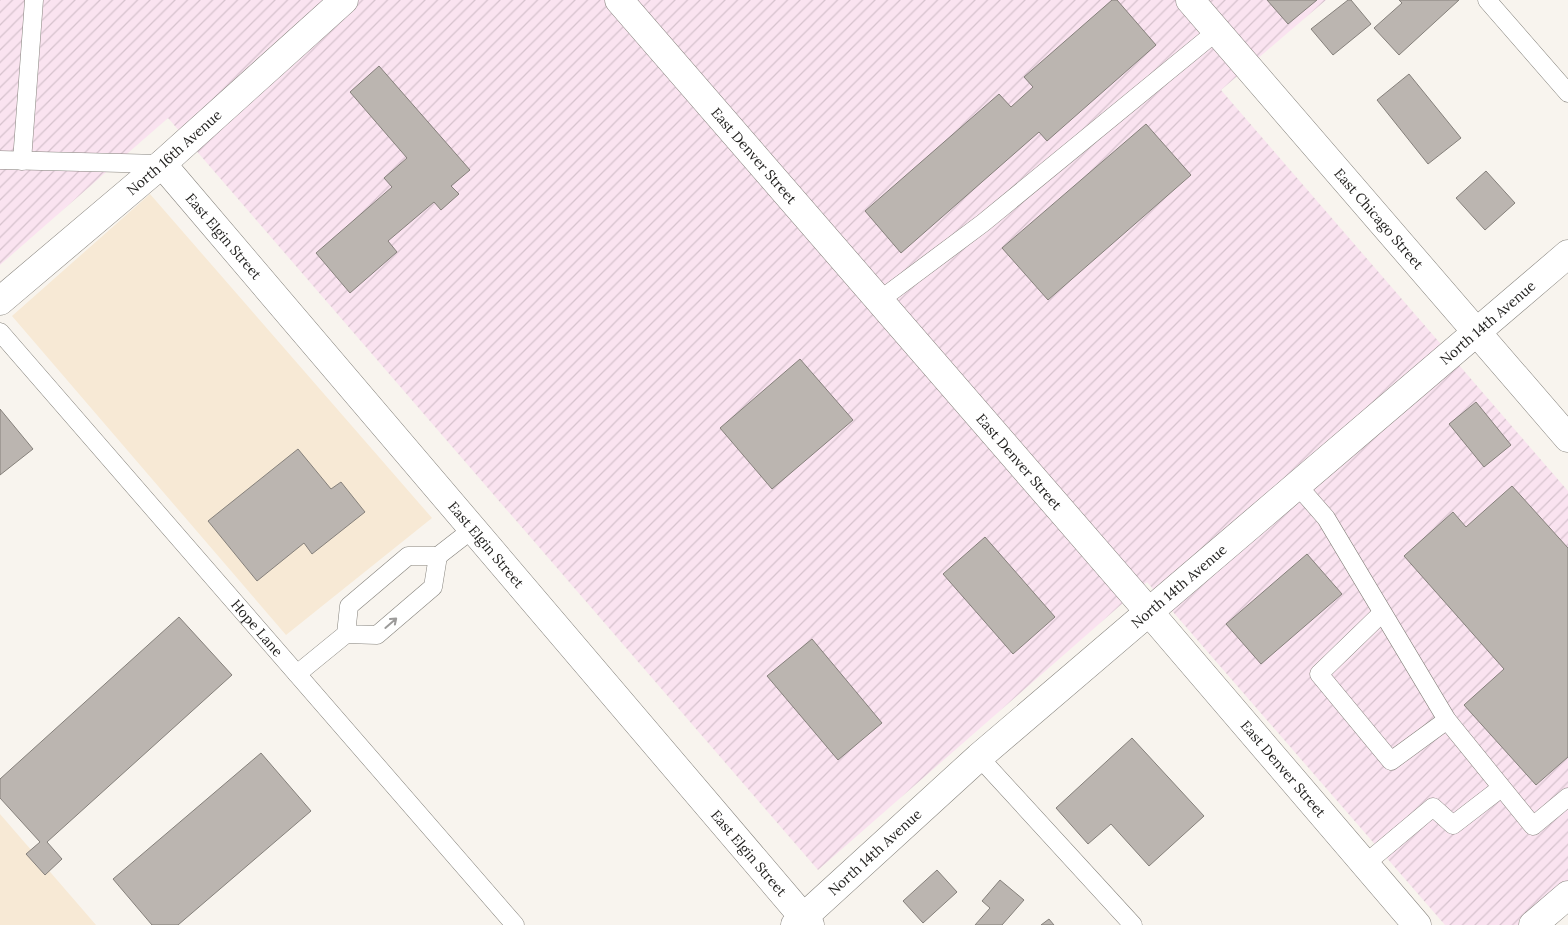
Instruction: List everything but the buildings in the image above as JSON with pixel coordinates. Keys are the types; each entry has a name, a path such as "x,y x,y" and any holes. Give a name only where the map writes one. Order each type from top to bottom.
{"street":[{"name":"North 16th Avenue","path":"0,301 162,164 344,0"},
{"name":"East Denver Street","path":"619,0 1150,612 1417,925"},
{"name":"East Chicago Street","path":"1190,0 1568,438"},
{"name":"East Elgin Street","path":"162,164 474,528 803,922"},
{"name":"North 14th Avenue","path":"803,922 979,758 1568,254"},
{"path":"1533,925 1568,895"}],"lane":[{"path":"22,161 34,0"},
{"path":"1487,0 1568,93"},
{"path":"880,300 983,223 1217,32"},
{"path":"0,160 162,164"},
{"name":"Hope Lane","path":"0,332 515,925"},
{"path":"1298,486 1326,518 1447,720 1533,826 1568,798"},
{"path":"346,634 348,606 408,556 438,556 474,528"},
{"path":"297,674 346,634 377,635 433,587 438,556"},
{"path":"1382,613 1320,674 1391,761 1447,720"},
{"path":"979,758 1133,925"},
{"path":"1365,864 1433,807 1453,825 1501,788"}],"shaded area":[{"path":"0,0 1326,0 1221,90 1568,491 1568,882 1518,925 1445,925 1147,582 818,870 168,118 0,265"},
{"path":"150,194 432,518 286,635 12,316"},
{"path":"0,814 96,925 0,925"}]}
